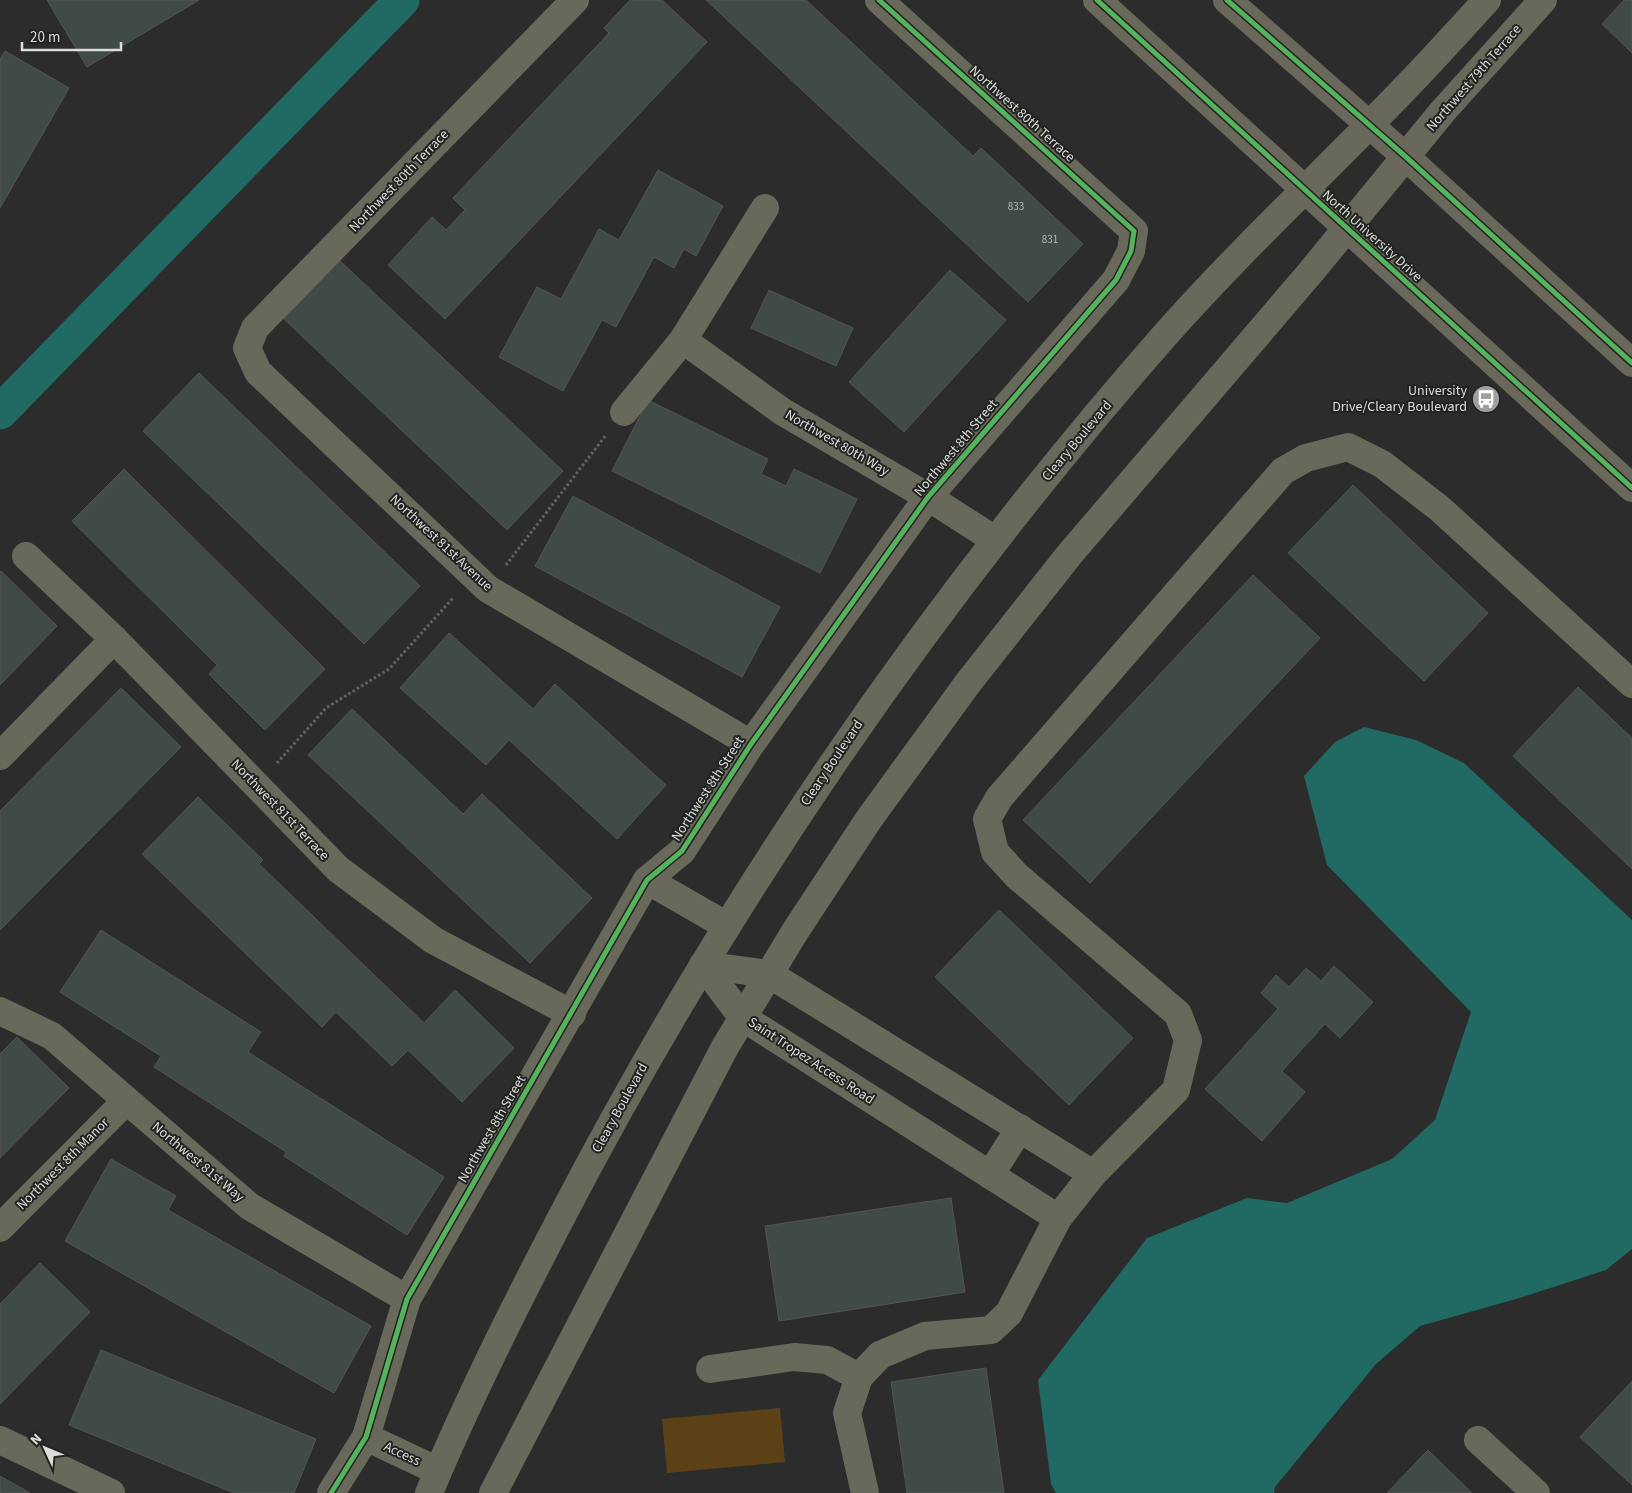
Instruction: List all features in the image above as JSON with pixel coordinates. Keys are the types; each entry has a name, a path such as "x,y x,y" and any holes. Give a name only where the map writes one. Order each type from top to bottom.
{"main road":[{"name":"North University Drive","path":"1097,0 1632,488"},
{"path":"1227,0 1406,157 1632,363"}],"street":[{"name":"Northwest 80th Terrace","path":"258,372 247,348 256,328 575,0"},
{"name":"Northwest 80th Terrace","path":"879,0 1134,231 1131,251"},
{"path":"1368,125 1487,0"},
{"name":"Northwest 79th Terrace","path":"1406,157 1443,111 1543,0"},
{"name":"Cleary Boulevard","path":"433,1482 524,1289 574,1192 642,1068 703,965 798,812 871,706 995,540 1168,332 1304,189 1368,125"},
{"path":"493,1493 742,1016 869,820 968,683 1069,555 1406,157"},
{"path":"624,412 683,340 765,208"},
{"name":"Northwest 8th Street","path":"331,1493 366,1437 407,1299 572,1014 647,880 682,851 751,744 928,497 1116,280 1131,251"},
{"name":"Northwest 80th Way","path":"683,340 783,412 928,497 995,540"},
{"name":"Northwest 81st Avenue","path":"258,372 480,582 751,744"},
{"path":"865,1493 848,1413 859,1377 880,1355 925,1336 991,1330 1009,1313 1058,1218 1093,1174 1176,1090 1188,1040 1178,1014 1017,876 995,852 987,819 999,798 1283,471 1306,458 1348,447 1382,464 1439,508 1632,684"},
{"name":"Northwest 81st Terrace","path":"26,556 114,639 338,869 432,940 572,1014"},
{"path":"0,756 114,639"},
{"path":"647,880 727,926"},
{"path":"703,965 769,974 1093,1174"},
{"name":"Saint Tropez Access Road","path":"703,965 742,1016 1058,1218"},
{"name":"Northwest 81st Way","path":"0,1011 52,1036 249,1206 407,1299"},
{"name":"Northwest 8th Manor","path":"0,1228 126,1100"},
{"path":"990,1175 1020,1128"},
{"path":"710,1369 794,1357 827,1360 859,1377"},
{"name":"Access","path":"366,1437 433,1482"},
{"path":"0,1440 111,1493"},
{"path":"1478,1440 1536,1493"}],"path":[{"path":"257,786 326,708 389,669 480,582 624,412"}],"shaded area":[{"path":"780,1408 785,1462 667,1473 662,1419"}],"water":[{"path":"1364,727 1416,740 1464,763 1632,920 1632,1249 1606,1270 1516,1299 1420,1326 1376,1364 1275,1487 1274,1493 1056,1493 1051,1484 1038,1380 1147,1238 1247,1198 1287,1203 1392,1159 1435,1120 1471,1012 1327,865 1304,776 1335,742"}],"building":[{"path":"47,0 199,0 87,67"},
{"path":"630,0 662,0 707,42 445,319 388,265 432,217 446,230 465,210 453,198 609,33 604,28"},
{"path":"706,0 806,0 973,156 981,148 1083,244 1028,302"},
{"path":"1624,0 1632,0 1632,53 1602,24"},
{"path":"5,51 69,88 0,208 0,59"},
{"path":"658,170 723,206 696,256 684,249 674,268 654,257 616,327 602,320 563,391 499,357 537,287 561,299 599,229 619,240"},
{"path":"339,260 563,471 507,530 284,319"},
{"path":"950,270 1006,320 904,432 849,382"},
{"path":"769,290 853,328 836,366 751,328"},
{"path":"199,373 420,586 364,644 143,431"},
{"path":"648,400 768,459 761,474 786,486 794,469 857,499 820,573 612,471"},
{"path":"124,469 325,669 265,730 209,674 217,665 72,521"},
{"path":"1353,485 1488,613 1424,681 1288,553"},
{"path":"573,496 780,607 742,677 535,566"},
{"path":"0,572 57,626 0,685"},
{"path":"1253,575 1320,638 1090,883 1023,820"},
{"path":"449,633 533,709 555,684 666,785 617,839 509,740 486,765 400,688"},
{"path":"1578,687 1632,738 1632,869 1513,756"},
{"path":"121,688 181,747 0,930 0,811"},
{"path":"352,709 463,814 482,794 592,898 530,963 308,755"},
{"path":"198,797 263,860 259,864 424,1023 455,990 514,1048 462,1102 408,1050 392,1066 336,1012 322,1027 142,854"},
{"path":"999,910 1133,1038 1069,1105 935,977"},
{"path":"101,930 261,1032 248,1052 444,1177 407,1235 284,1156 286,1152 154,1067 161,1056 60,992"},
{"path":"1334,966 1373,1002 1340,1038 1325,1024 1282,1071 1305,1092 1262,1141 1205,1089 1278,1009 1261,993 1276,975 1289,987 1306,968 1321,981"},
{"path":"17,1037 69,1088 0,1158 0,1054"},
{"path":"111,1159 176,1196 168,1210 371,1326 334,1393 65,1241"},
{"path":"951,1198 965,1292 779,1321 765,1226"},
{"path":"40,1263 90,1312 0,1404 0,1304"},
{"path":"101,1350 316,1439 294,1493 234,1493 69,1425"},
{"path":"986,1368 1004,1493 907,1493 891,1382"},
{"path":"1632,1381 1632,1485 1580,1437"},
{"path":"1428,1450 1472,1493 1387,1493"},
{"path":"0,1476 30,1493 0,1493"}],"waterway":[{"path":"0,412 402,0"}],"cycle path":[{"path":"331,1493 366,1437 407,1299 647,880 682,851 751,744 928,497 1116,280 1131,251 1134,231 879,0"},
{"path":"1097,0 1632,488"},
{"path":"1227,0 1406,157 1632,363"}],"place":[{"name":"University Drive/Cleary Boulevard","path":"1486,399"}]}
